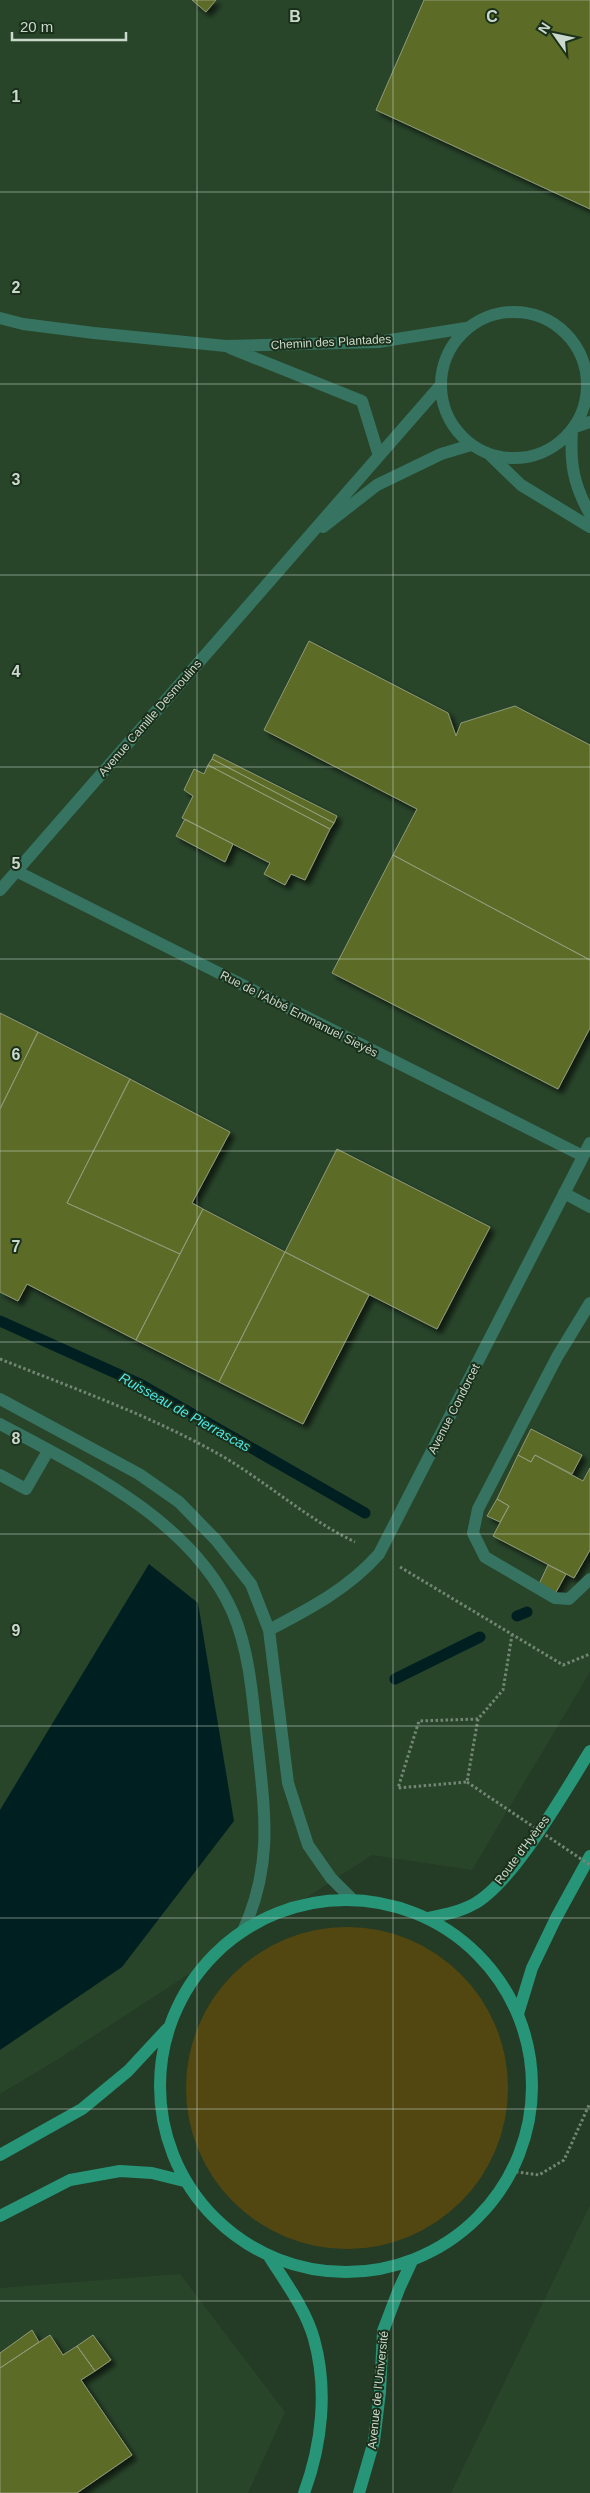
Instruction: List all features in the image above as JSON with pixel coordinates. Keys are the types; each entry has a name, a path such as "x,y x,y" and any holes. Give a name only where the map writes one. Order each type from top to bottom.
{"main road":[{"name":"Route d'Hyères","path":"428,1918 473,1905 502,1882 543,1824 590,1751"},
{"path":"518,2014 532,1968 556,1918 590,1856"},
{"path":"352,1899 392,1905 428,1918 457,1936 482,1958 503,1984 518,2014 531,2062 531,2112 518,2160 492,2203 456,2238 412,2262 365,2273 317,2272 270,2258 236,2239 207,2212 184,2181 168,2145 160,2106 160,2067 168,2028 186,1990 211,1957 243,1930 277,1912 314,1902 352,1899"},
{"path":"0,2155 82,2109 128,2071 168,2028"},
{"path":"0,2216 70,2180 120,2171 152,2173 184,2181"},
{"path":"270,2258 298,2302 314,2338 322,2382 320,2430 304,2493"},
{"name":"Avenue de l'Université","path":"361,2491 374,2441 380,2392 383,2331 398,2290 412,2262"}],"street":[{"path":"513,310 539,315 561,328 577,347 585,366 588,387 584,408 573,428 555,445 534,455 512,458 489,454 472,446 455,429 444,409 440,386 443,365 452,345 466,328 488,315 513,310"},
{"name":"Chemin des Plantades","path":"0,318 23,324 94,333 226,346 378,342 466,328"},
{"name":"Chemin des Plantades","path":"226,346 362,401 379,456"},
{"path":"577,347 590,352"},
{"name":"Avenue Camille Desmoulins","path":"0,890 440,386"},
{"path":"573,428 590,422"},
{"path":"573,428 570,461 578,494 590,514"},
{"name":"Avenue Camille Desmoulins","path":"300,546 377,485 441,454 472,446"},
{"path":"489,454 521,485 590,527"},
{"name":"Rue de l'Abbé Emmanuel Sieyès","path":"16,872 583,1156"},
{"name":"Avenue Condorcet","path":"268,1630 323,1602 365,1570 379,1554 590,1143"},
{"path":"564,1193 590,1207"},
{"path":"590,1303 557,1357 478,1510 473,1533 485,1557 554,1598 569,1599 590,1579"},
{"path":"0,1399 139,1474 179,1502 216,1540 250,1584 268,1630 288,1783 305,1836 308,1845 332,1878 352,1899"},
{"path":"0,1424 127,1496 175,1532 214,1581 233,1612 248,1662 266,1824 265,1856 258,1890 254,1908 243,1930"},
{"path":"0,1475 26,1489 48,1451"}],"path":[{"path":"0,1359 120,1406 222,1456 333,1532 379,1554 563,1665 590,1654"},
{"path":"467,1782 478,1719 503,1690 512,1635"},
{"path":"478,1719 419,1721 398,1788 467,1782 590,1865"},
{"path":"511,2171 539,2175 564,2160 590,2103"}],"shaded area":[{"path":"0,0 590,0 590,1672 472,1870 372,1855 55,2061 0,2094"},
{"path":"347,1927 378,1930 409,1939 436,1954 461,1974 481,1999 496,2026 505,2057 508,2088 505,2119 496,2150 481,2177 461,2202 436,2222 409,2237 378,2246 347,2249 316,2246 285,2237 258,2222 233,2202 213,2177 198,2150 189,2119 186,2088 189,2057 198,2026 213,1999 233,1974 258,1954 285,1939 316,1930"},
{"path":"590,2205 590,2493 451,2493"},
{"path":"180,2274 285,2412 248,2493 0,2493 0,2288"}],"water":[{"path":"149,1564 198,1603 234,1821 122,1967 0,2050 0,1810"}],"building":[{"path":"192,0 216,0 206,12"},
{"path":"424,0 590,0 590,209 376,110"},
{"path":"309,641 448,713 456,736 461,723 515,706 590,745 590,960 393,855 417,809 264,730"},
{"path":"214,754 337,816 334,823 212,759"},
{"path":"212,759 334,823 330,829 208,765"},
{"path":"208,765 330,829 305,880 291,874 285,885 264,874 270,863 182,818 193,796 184,790 194,769 204,774"},
{"path":"185,819 233,844 225,862 176,836"},
{"path":"393,855 590,960 590,1028 558,1089 332,973"},
{"path":"0,1013 38,1032 0,1109"},
{"path":"38,1032 130,1079 67,1203 180,1254 136,1340 27,1284 18,1301 0,1292 0,1109"},
{"path":"130,1079 230,1132 192,1203 203,1209 180,1254 67,1203"},
{"path":"337,1149 490,1227 437,1329 285,1252"},
{"path":"203,1209 285,1252 219,1382 136,1340"},
{"path":"285,1252 369,1295 303,1424 219,1382"},
{"path":"531,1429 582,1455 572,1474 535,1455 531,1462 518,1455"},
{"path":"518,1455 531,1462 535,1455 583,1481 590,1468 590,1550 574,1578 493,1536 509,1506 497,1499"},
{"path":"497,1499 509,1506 500,1522 487,1516"},
{"path":"548,1565 566,1574 555,1594 539,1584"},
{"path":"32,2330 39,2342 0,2368 0,2353"},
{"path":"50,2335 63,2355 77,2346 95,2371 81,2380 132,2455 77,2493 0,2493 0,2368"},
{"path":"93,2335 111,2360 95,2371 77,2346"}],"waterway":[{"name":"Ruisseau de Pierrascas","path":"0,1321 140,1384 365,1513"},
{"path":"517,1616 527,1612"},
{"path":"395,1679 480,1637"}]}
